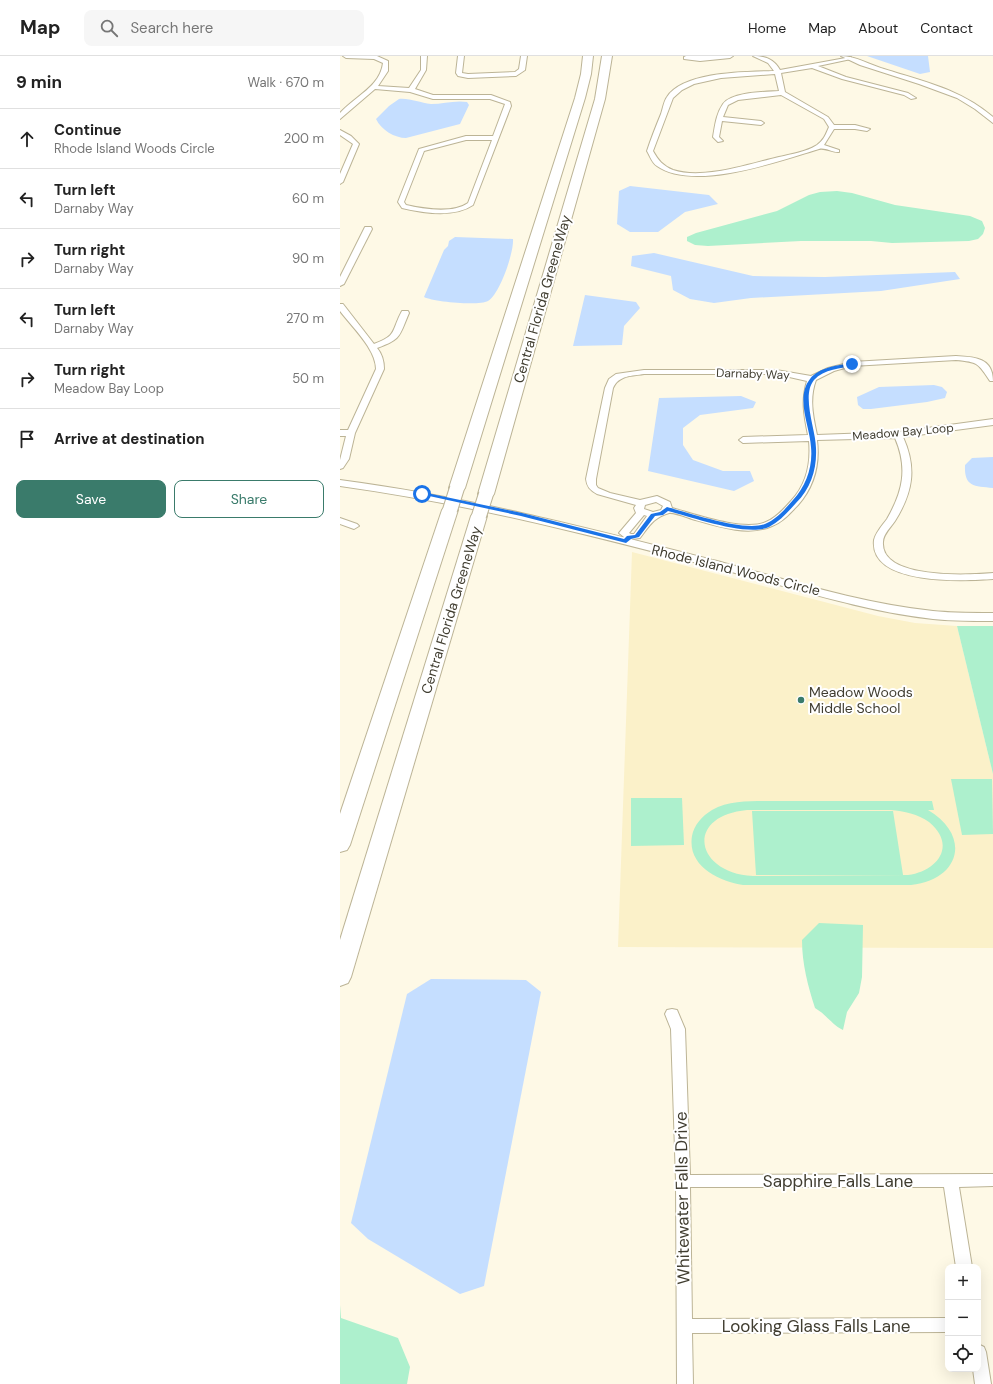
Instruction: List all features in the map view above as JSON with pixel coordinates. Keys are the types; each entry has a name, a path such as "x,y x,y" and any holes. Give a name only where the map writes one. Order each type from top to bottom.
{"highway":[{"name":"Central Florida GreeneWay","path":"340,977 486,494 600,99 607,56"},
{"name":"Central Florida GreeneWay","path":"340,845 450,510 584,87 587,58"}],"street":[{"path":"340,117 352,103 374,87 382,78 386,69 386,62 375,57 346,56"},
{"path":"411,90 424,72 426,64 424,56"},
{"path":"461,56 459,73 460,75 468,76 516,74 522,70 524,56"},
{"path":"686,58 700,59 730,56"},
{"path":"756,56 765,58 772,62 779,72 782,93"},
{"path":"832,127 828,137 820,146 717,174 694,175 674,172 660,166 652,158 650,151 670,97 676,90 689,83 716,77 779,72 813,66 842,57 944,90 978,107 993,121"},
{"path":"813,66 844,78 906,94 913,98"},
{"path":"678,80 689,83"},
{"path":"374,87 411,90 432,97 491,98 508,103 508,106 496,138 471,204 468,208 455,211 410,209 402,205 401,202 421,150 466,138 496,138"},
{"path":"720,141 716,137 725,105 730,100 739,97 782,93 826,118 832,127"},
{"path":"720,119 761,123"},
{"path":"832,127 855,127 867,129"},
{"path":"340,132 349,137 356,144 340,182"},
{"path":"820,146 837,151"},
{"path":"340,284 368,229"},
{"path":"340,306 377,353 380,362 380,369 351,433 344,458 340,466"},
{"path":"372,347 391,340 395,336 405,313"},
{"path":"812,379 830,370 852,364 956,358 977,360 982,363 993,379"},
{"name":"Darnaby Way","path":"641,507 648,500 657,499 667,504 667,509 731,526 750,528 766,526 779,518 798,498 810,479 813,468 814,447 807,416 806,402 808,388 812,379 776,372 644,372 619,376 612,381 609,388 591,479 592,486 597,491 641,507 653,515"},
{"name":"Meadow Bay Loop","path":"743,440 898,435 993,422"},
{"path":"340,433 351,433"},
{"path":"898,435 906,456 908,472 902,496 878,541 879,552 885,561 899,568 920,574 953,578 993,576"},
{"name":"Rhode Island Woods Circle","path":"340,483 404,491 462,501 522,514 627,539 855,600 920,614 970,618 993,617"},
{"path":"641,507 624,533 627,539 637,536 653,515 662,514 667,509"},
{"path":"340,522 354,526"},
{"name":"Whitewater Falls Drive","path":"672,1014 678,1029 683,1181 686,1384"},
{"name":"Sapphire Falls Lane","path":"683,1181 993,1180"},
{"path":"951,1181 964,1264"},
{"name":"Looking Glass Falls Lane","path":"685,1326 945,1325"},
{"path":"981,1371 983,1384"}],"shaded area":[{"name":"Meadow Woods Middle School","path":"632,552 878,616 915,623 957,626 993,774 993,948 618,947"}],"green space":[{"path":"837,191 852,193 895,205 970,216 982,221 985,228 983,234 978,239 969,241 892,243 871,241 801,241 708,246 695,245 687,241 687,237 696,233 777,211 809,195 820,192"},
{"path":"957,626 993,626 993,774"},
{"path":"951,779 992,779 993,834 962,835"},
{"path":"631,798 682,798 684,845 631,846"},
{"path":"932,801 934,810 928,810 942,820 951,832 955,844 954,855 950,866 941,875 928,881 911,885 743,885 715,876 700,864 694,856 692,836 699,821 705,815 718,807 738,802","holes":["747,810 891,810 916,815 929,822 942,839 943,848 940,856 935,863 919,873 908,875 753,876 734,873 719,865 709,855 705,844 706,833 713,822 727,814"]},
{"path":"752,811 893,811 903,875 756,875"},
{"path":"819,923 863,925 862,977 859,993 847,1012 843,1030 815,1008 806,975 802,940"},
{"path":"340,1305 341,1318 398,1338 410,1367 407,1384 340,1384"}],"water":[{"path":"867,56 928,56 930,72 920,74"},
{"path":"399,99 407,99 431,104 467,102 469,105 460,124 402,138 389,133 381,127 376,119 389,106"},
{"path":"630,186 709,195 718,204 685,212 658,232 630,232 617,224 619,191"},
{"path":"455,237 513,239 509,262 501,282 493,297 488,301 476,303 456,303 424,297 444,250 448,246 449,241"},
{"path":"654,253 753,276 825,277 955,272 960,279 881,291 751,298 714,303 690,299 673,290 671,276 631,266 632,256"},
{"path":"585,295 636,302 640,308 624,326 622,345 573,346"},
{"path":"934,385 942,387 947,392 945,398 927,402 871,409 863,409 858,405 857,397 879,387"},
{"path":"741,396 756,402 753,408 700,415 683,428 683,445 693,460 723,471 750,471 754,481 734,491 648,471 659,398"},
{"path":"993,457 993,488 976,486 968,481 966,478 965,465 972,458"},
{"path":"431,979 526,980 541,992 484,1286 460,1294 368,1239 351,1223 407,994"}],"place":[{"name":"Meadow Woods Middle School","path":"801,700"}],"route":[{"path":"422,494 522,514 626,541 629,537 637,536 653,515 662,514 667,509 731,526 750,528 766,526 779,518 798,498 810,479 813,468 814,447 807,416 806,402 808,388 812,379 823,372 836,367 852,364"}]}
